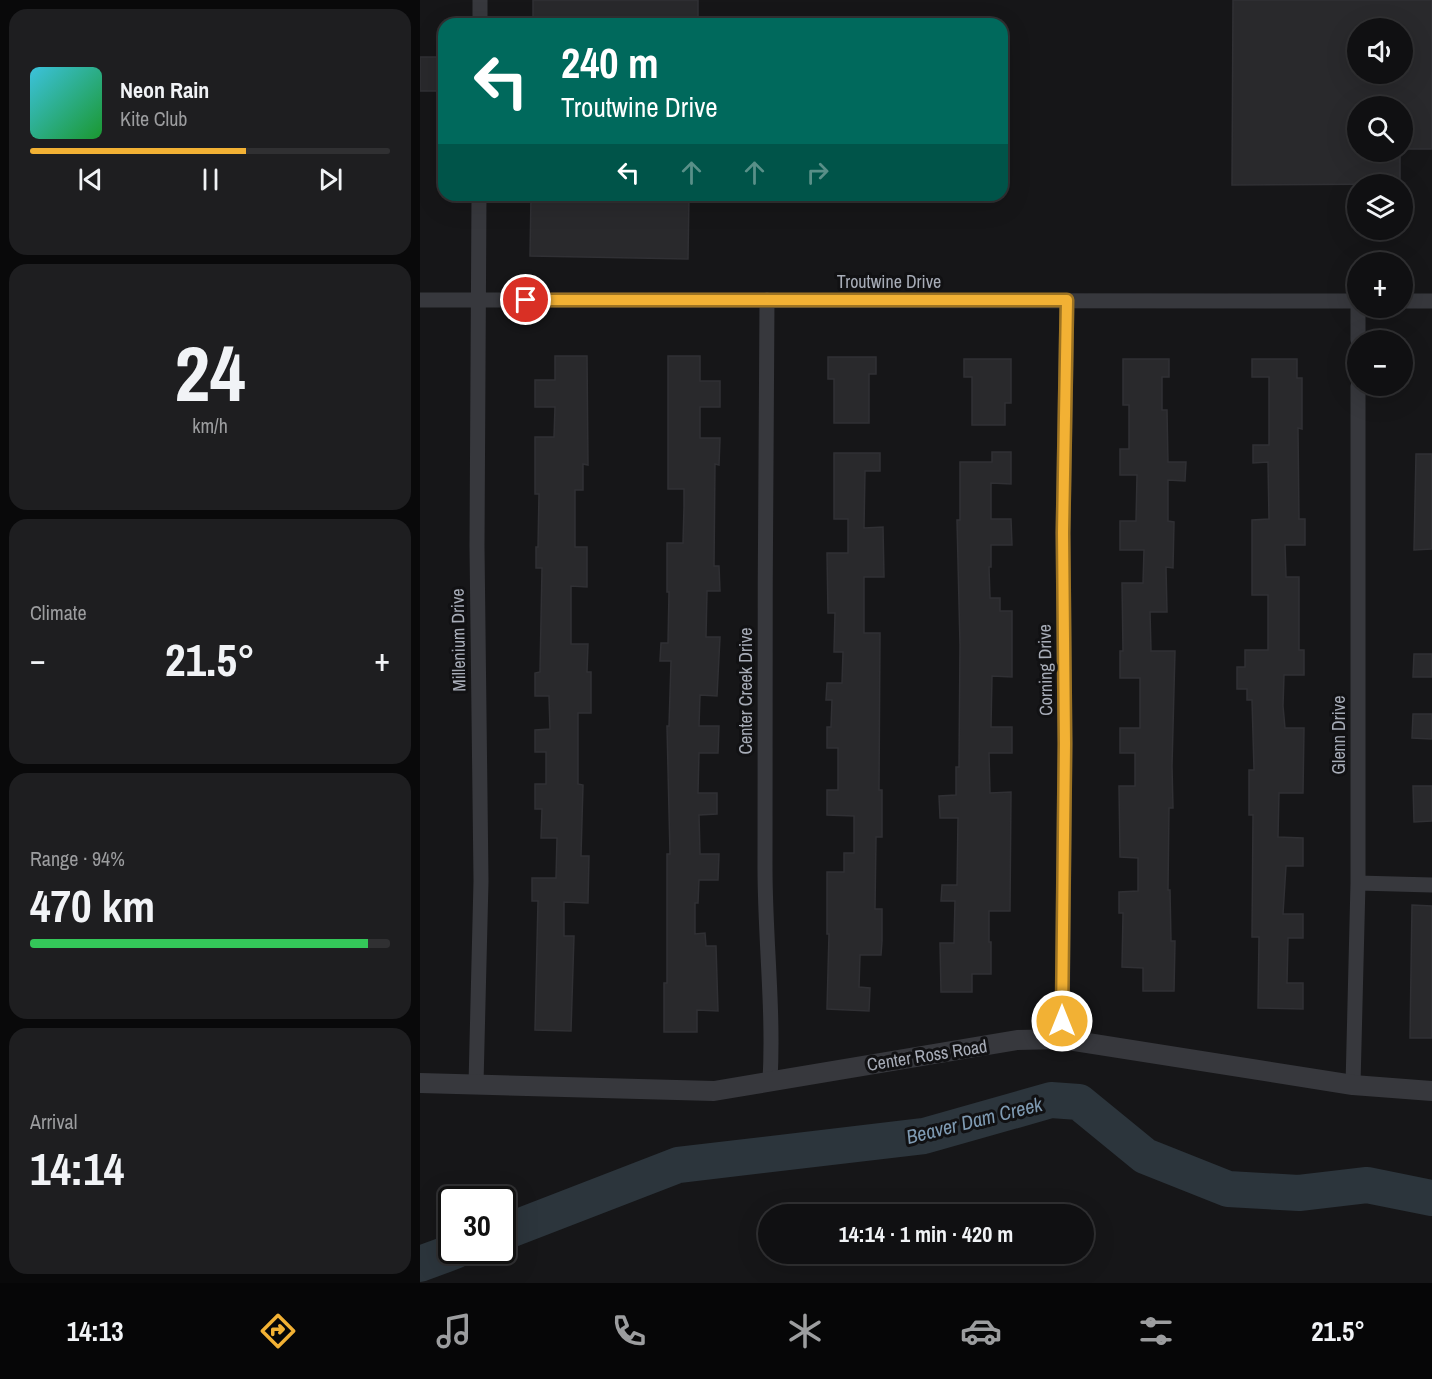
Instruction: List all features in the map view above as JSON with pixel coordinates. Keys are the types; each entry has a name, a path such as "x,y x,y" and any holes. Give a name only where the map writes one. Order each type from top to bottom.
{"street":[{"path":"480,0 480,18"},
{"name":"Millenium Drive","path":"476,1084 481,881 477,546 479,201"},
{"name":"Troutwine Drive","path":"420,300 1347,301"},
{"name":"Center Creek Drive","path":"767,300 765,882 770,1081"},
{"name":"Corning Drive","path":"1062,1039 1065,744 1063,533 1067,300"},
{"path":"1413,301 1432,301"},
{"name":"Glenn Drive","path":"1353,1085 1358,883 1358,396"},
{"path":"1358,883 1432,885"},
{"name":"Center Ross Road","path":"420,1083 714,1091 1017,1040 1062,1039 1353,1085 1432,1091"}],"building":[{"path":"533,0 698,0 698,18 533,18"},
{"path":"1233,0 1432,0 1432,149 1413,149 1413,96 1347,96 1347,162 1400,162 1400,174 1347,174 1347,184 1232,185"},
{"path":"420,57 438,57 438,91 420,91"},
{"path":"531,201 689,201 688,259 530,256"},
{"path":"555,356 587,356 588,465 583,464 583,490 575,490 575,547 587,547 587,587 571,586 571,644 588,644 587,672 591,672 591,713 578,713 578,784 583,785 581,856 589,856 588,903 564,902 564,936 574,936 571,1031 535,1030 538,901 532,901 532,878 556,878 557,838 541,838 542,809 535,809 535,784 546,784 546,752 535,752 535,730 550,729 549,696 535,696 535,673 540,672 542,568 536,568 539,494 535,494 535,437 554,437 555,407 535,407 535,380 555,380"},
{"path":"668,356 700,356 700,381 720,381 720,407 700,407 700,438 720,438 719,465 715,464 714,566 719,566 720,591 707,591 706,637 720,637 717,696 700,695 699,726 719,726 718,753 699,753 698,793 717,793 717,814 699,815 700,854 719,854 718,880 699,880 698,903 695,903 695,934 705,933 706,946 716,946 718,1011 697,1010 697,1032 664,1032 664,983 667,983 667,854 670,854 667,726 669,726 671,661 660,661 661,643 668,643 667,543 683,543 684,507 684,489 668,489"},
{"path":"828,357 876,357 876,374 869,374 869,423 834,423 834,379 828,379"},
{"path":"964,359 1011,359 1011,403 1005,403 1005,425 972,425 972,377 964,377"},
{"path":"1123,359 1169,359 1169,377 1162,377 1162,410 1167,410 1168,462 1186,462 1185,481 1168,480 1168,521 1174,522 1173,568 1166,567 1167,612 1150,612 1151,651 1175,651 1173,808 1169,808 1168,890 1170,890 1171,941 1175,941 1174,991 1143,991 1143,968 1122,967 1123,913 1119,913 1119,892 1138,891 1138,858 1120,857 1119,786 1135,786 1135,753 1120,753 1120,728 1140,728 1140,678 1120,678 1120,651 1123,651 1122,583 1143,583 1144,550 1120,550 1120,521 1136,521 1137,475 1120,475 1120,449 1129,449 1129,405 1123,405"},
{"path":"1252,359 1297,359 1297,378 1302,378 1302,429 1298,428 1299,519 1305,519 1305,545 1285,545 1286,577 1299,577 1299,650 1304,650 1304,675 1284,675 1283,706 1285,728 1304,728 1303,793 1279,793 1278,837 1303,838 1303,866 1286,866 1283,914 1303,914 1303,938 1288,938 1287,983 1303,983 1303,1009 1258,1008 1259,937 1252,937 1253,815 1249,815 1249,770 1254,770 1252,700 1247,700 1247,689 1237,689 1237,667 1245,667 1245,650 1268,650 1268,595 1252,595 1252,520 1269,519 1268,462 1253,463 1253,445 1269,445 1269,377 1252,377"},
{"path":"992,452 1011,452 1011,484 991,483 991,519 1011,519 1012,545 991,545 991,567 989,567 990,598 1000,598 1000,611 1012,611 1012,677 992,676 991,727 1012,727 1012,753 989,753 990,793 1011,792 1010,911 989,911 991,974 972,974 972,992 941,992 940,943 954,943 955,901 941,901 942,885 957,885 958,818 940,818 939,796 956,795 956,767 959,767 960,645 957,520 960,520 960,462 992,462"},
{"path":"834,453 880,453 880,471 865,471 864,528 883,527 884,577 864,577 864,633 880,633 879,790 882,790 882,837 876,837 875,909 882,909 881,955 860,955 859,987 870,988 869,1011 827,1009 829,934 827,934 827,872 844,872 844,853 854,853 854,816 827,815 827,790 838,790 838,748 827,748 827,727 831,727 832,700 826,700 827,683 842,683 843,652 834,652 835,613 828,613 827,553 848,553 848,519 834,519"},
{"path":"1416,454 1432,454 1432,549 1414,550"},
{"path":"1414,654 1432,654 1432,677 1413,677"},
{"path":"1413,714 1432,714 1432,739 1412,738"},
{"path":"1413,786 1432,786 1432,821 1414,822"},
{"path":"1412,905 1432,906 1432,1038 1410,1038"}],"waterway":[{"name":"Beaver Dam Creek","path":"516,1228 678,1165 924,1136 1051,1100 1079,1102 1145,1156 1228,1189 1299,1193 1367,1185 1432,1198"},
{"name":"Beaver Dam Creek","path":"420,1264 438,1257"}],"route":[{"path":"526,300 1067,300 1063,533 1065,744 1062,1021"}]}
